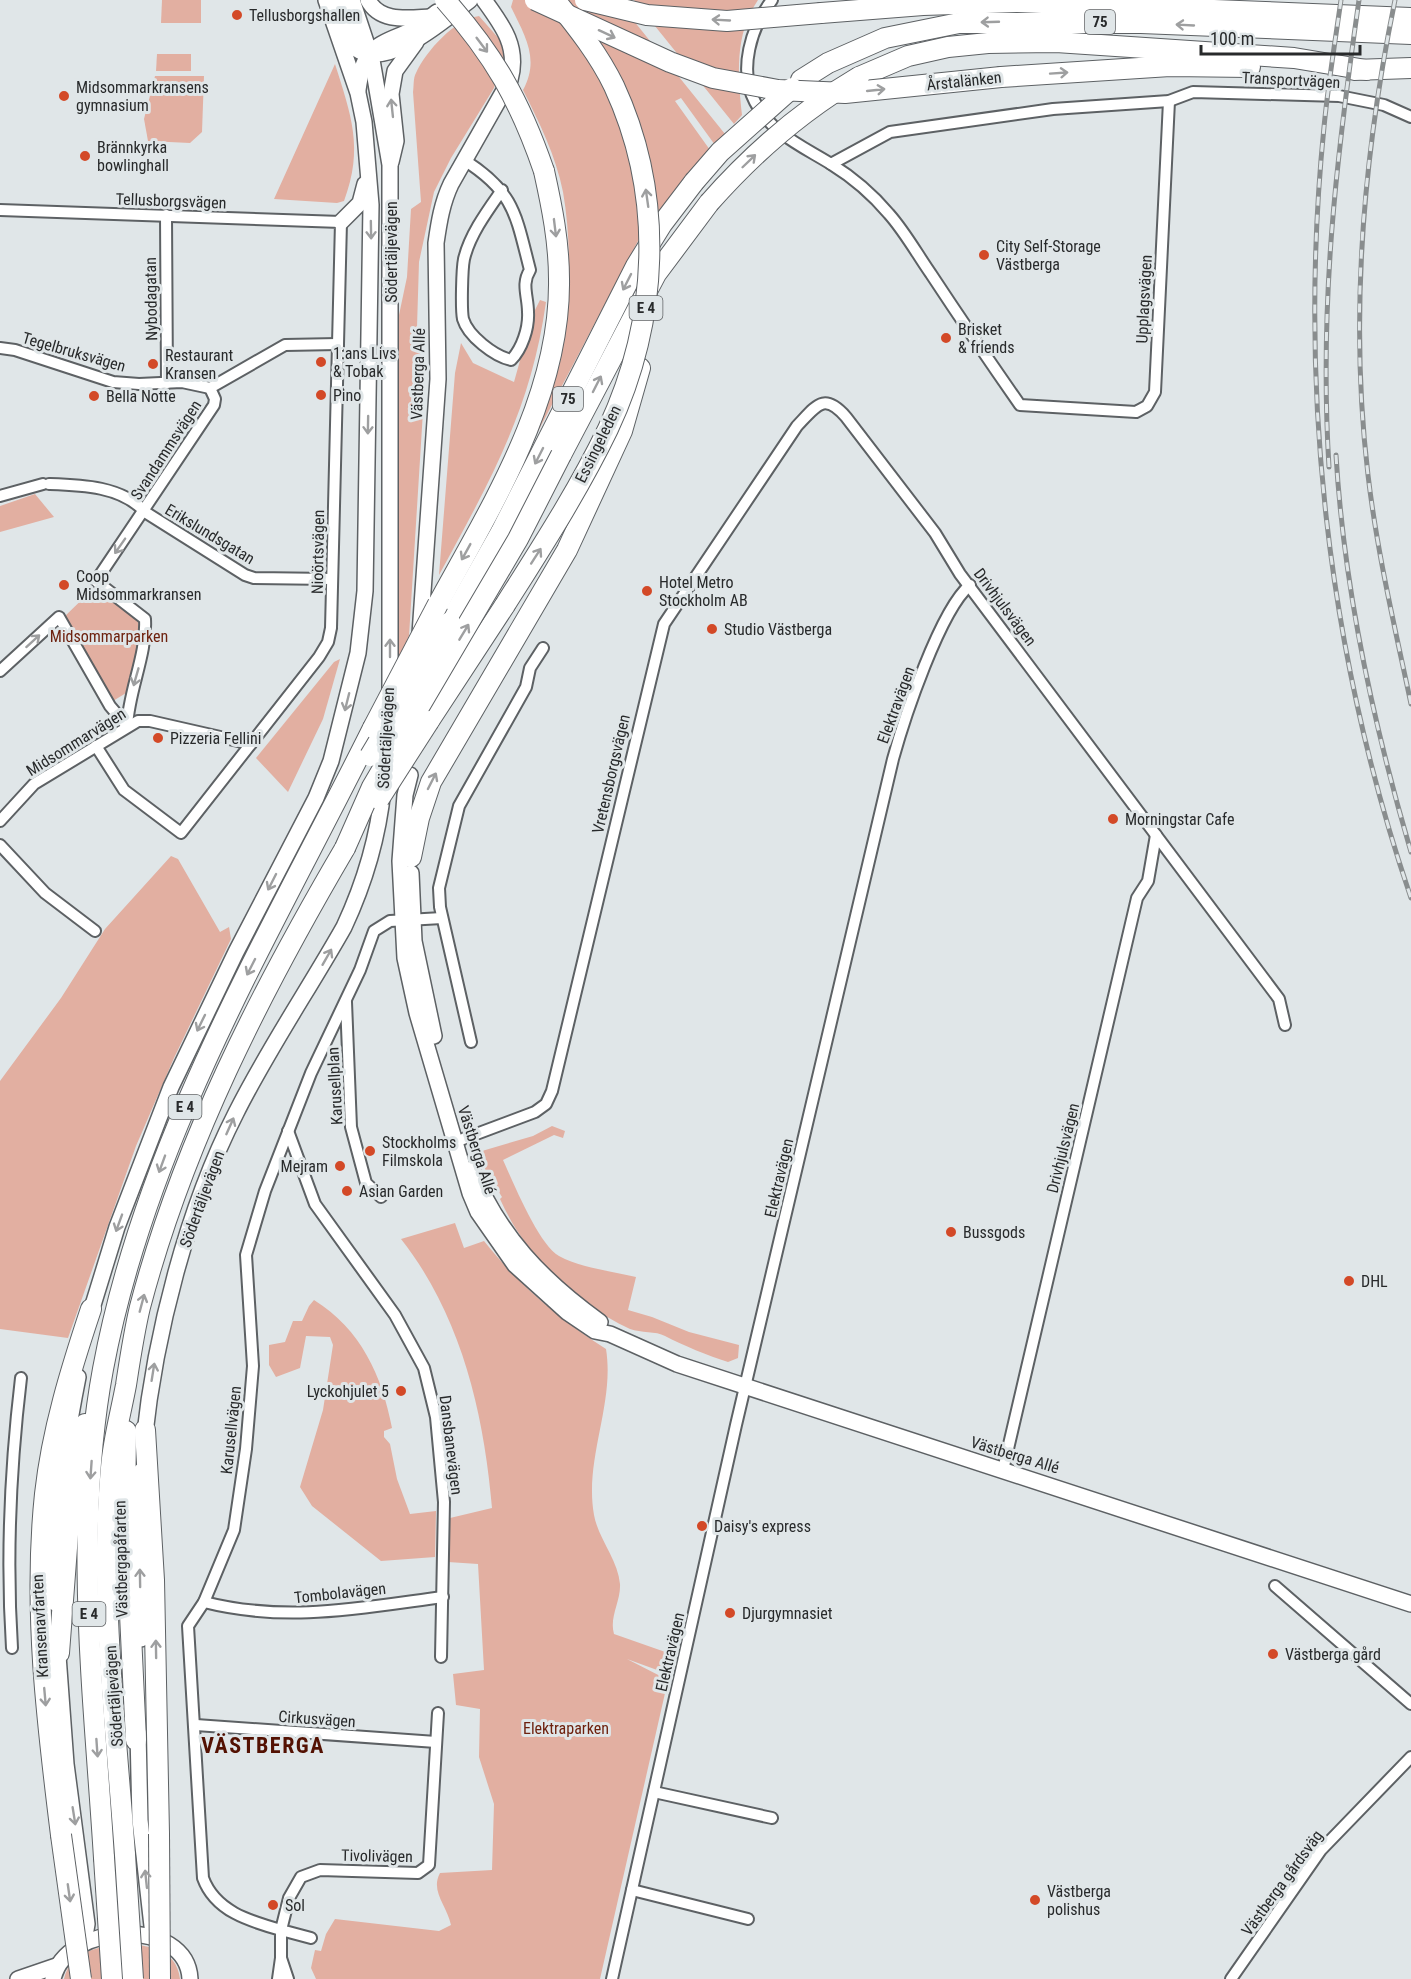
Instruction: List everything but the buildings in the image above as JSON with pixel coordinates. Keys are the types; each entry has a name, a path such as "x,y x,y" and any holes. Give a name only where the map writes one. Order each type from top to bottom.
{"highway":[{"name":"E 4","path":"308,860 373,728 508,472 536,405 549,360 559,281 556,227 544,171 518,104 495,62 445,0"},
{"name":"Årstalänken","path":"535,0 670,62 713,78 778,90 846,93 1001,77 1170,66 1366,70 1411,68"},
{"name":"Essingeleden","path":"345,848 546,540 600,445 624,387 642,329 647,299 650,236 640,156 613,85 585,38 555,0"},
{"name":"75","path":"585,0 647,15 727,21 923,5 1017,2 1411,18"},
{"name":"75","path":"308,860 501,532 636,266 662,224 694,182 763,111 801,80 828,63 885,38 959,23 1140,22 1411,34"},
{"name":"75","path":"345,848 372,787 512,548 656,274 709,203 735,174 794,120 825,97 859,77 908,56 948,47 1056,42 1294,58 1366,70"},
{"path":"411,857 418,818 431,782 529,619 586,513 622,431 640,370 642,329"},
{"name":"Södertäljevägen","path":"133,1979 111,1652 107,1535 111,1467 140,1308 161,1238 216,1093 247,1024 280,960 345,848"},
{"name":"Södertäljevägen","path":"112,1979 86,1549 91,1465 103,1370 138,1233 163,1161 195,1083 231,1005 308,860"},
{"path":"81,1979 44,1694 41,1564 45,1495 51,1454 70,1372 91,1309"},
{"name":"E 4","path":"59,1653 71,1495 84,1427 103,1370"},
{"path":"123,1401 127,1444 125,1509 136,1740"},
{"path":"145,1430 154,1580 160,1979"}],"main road":[{"name":"Södertäljevägen","path":"91,1309 117,1227 171,1087 231,962 316,798 331,761 358,653 365,591 371,257 367,151 358,93 326,0"},
{"path":"341,0 356,49 369,53 392,50 419,38 470,0"},
{"name":"Södertäljevägen","path":"145,1430 156,1351 167,1305 211,1168 236,1113 344,927 365,878 380,823 390,723 390,165 369,53 352,0"},
{"path":"368,0 376,10 387,16 432,16"},
{"path":"358,93 361,73 369,53 376,45 413,29 454,0"},
{"name":"Västberga Allé","path":"484,0 506,31 512,44 514,68 510,80 444,200 436,243 438,379 410,775 402,828 410,988 478,1212 515,1264 567,1312 595,1331 610,1334 677,1364 746,1384 1411,1604"},
{"path":"390,165 396,141 391,94 395,71 419,38"},
{"path":"341,222 352,213 365,192 367,151"},
{"name":"Västberga Allé","path":"407,921 411,857 410,775"},
{"name":"Kransenavfarten","path":"84,1942 87,1924 66,1764 56,1634 54,1552 68,1427 91,1309"},
{"name":"Västbergapåfarten","path":"145,1430 139,1491 143,1700 136,1740 140,1820 153,1938"},
{"path":"18,1979 55,1972 65,1954 84,1942 107,1935 133,1934 153,1938 170,1945 205,1979"},
{"path":"186,1962 190,1979"}],"street":[{"name":"Upplagsvägen","path":"772,0 763,11 754,32 748,58 747,81 755,102 787,139 831,164 855,181 890,214 1020,405 1136,412 1147,406 1155,392 1169,101"},
{"name":"Transportvägen","path":"1169,101 1193,92 1339,96 1384,105 1411,117"},
{"path":"831,164 890,132 1053,109 1169,101"},
{"path":"464,160 502,190 518,216 530,270 526,276 525,296 528,311 520,348 511,360 502,358 472,333 463,318 464,259 478,229 502,190"},
{"name":"Tellusborgsvägen","path":"0,210 341,222"},
{"name":"Nybodagatan","path":"166,215 167,383"},
{"name":"Nioörtsvägen","path":"96,746 124,790 181,833 306,675 328,642 331,628 341,222"},
{"name":"Svandammsvägen","path":"127,726 128,703 146,638 145,619 96,581 145,512 214,405 215,399 210,388 285,345 338,344"},
{"name":"Tegelbruksvägen","path":"0,348 15,350 113,382 182,382 210,388"},
{"name":"Drivhjulsvägen","path":"827,401 834,404 846,417 935,533 970,585 1280,999 1285,1025"},
{"name":"Vretensborgsvägen","path":"458,1141 536,1112 546,1104 552,1090 664,624 797,426 820,404 827,401"},
{"name":"Erikslundsgatan","path":"0,496 46,484 87,485 136,501 145,512 245,575 254,578 332,579"},
{"name":"Elektravägen","path":"612,1979 746,1384 904,719 945,620 958,594 970,585"},
{"path":"0,671 59,618 110,706 127,726"},
{"path":"471,1042 442,918 439,888 459,806 526,687 530,668 543,648"},
{"name":"Midsommarvägen","path":"0,821 34,784 138,721 150,721 250,744"},
{"name":"Drivhjulsvägen","path":"1003,1470 1137,898 1148,881 1156,835"},
{"path":"0,845 45,893 95,931"},
{"path":"407,921 442,918"},
{"name":"Karusellvägen","path":"311,1938 258,1923 217,1903 209,1894 203,1878 196,1725 188,1626 206,1599 234,1530 246,1449 253,1366 246,1255 264,1191 311,1073 346,1002 374,931 384,923 407,921"},
{"name":"Karusellplan","path":"346,1002 351,1127 366,1183 381,1197"},
{"name":"Dansbanevägen","path":"288,1131 315,1204 395,1315 424,1368 436,1417 444,1502 441,1657"},
{"path":"12,1648 7,1551 13,1440 21,1378"},
{"path":"1275,1586 1411,1704"},
{"name":"Tombolavägen","path":"206,1599 268,1613 316,1614 443,1597"},
{"name":"Tivolivägen","path":"281,1930 289,1898 301,1877 320,1870 418,1873 429,1865 438,1713"},
{"name":"Cirkusvägen","path":"196,1725 436,1742"},
{"name":"Västberga gårdsväg","path":"1231,1979 1321,1850 1411,1756"},
{"path":"654,1792 772,1818"},
{"path":"632,1890 748,1918"},
{"path":"278,1979 281,1930"},
{"path":"281,1958 288,1979"}],"green space":[{"path":"162,0 201,0 201,23 161,23"},
{"path":"513,0 617,0 725,134 715,145 681,98 675,101 710,150 638,241 512,481 541,418 559,368 565,333 569,272 568,231 563,192 551,152 523,90 530,68 529,48 511,7"},
{"path":"634,0 758,0 750,13 741,41 739,86 742,115 734,124"},
{"path":"479,16 501,41 504,59 494,88 451,158 434,192 419,262 417,327 425,379 409,636 399,657 396,458 399,315 407,277 411,209 421,202 414,80 421,64 442,37 460,23"},
{"path":"157,54 191,54 191,71 156,71"},
{"path":"335,64 353,132 353,164 344,201 337,203 274,199"},
{"path":"155,76 204,76 202,132 190,143 148,141 144,119"},
{"path":"540,300 546,302 539,341 519,411 491,476 439,575 455,373 461,343 473,363 514,382 533,314"},
{"path":"35,494 54,517 0,532 0,506"},
{"name":"Midsommarparken","path":"95,587 137,620 142,632 126,693 113,701 64,617"},
{"path":"340,659 323,719 288,792 256,758 334,662"},
{"path":"171,856 178,859 220,932 229,927 231,939 174,1058 136,1146 68,1338 0,1329 0,1081 61,998 105,929"},
{"path":"552,1126 565,1131 563,1138 554,1135 503,1160 535,1227 551,1250 577,1264 636,1277 628,1310 689,1332 739,1345 738,1358 728,1362 661,1334 630,1329 590,1306 553,1275 537,1258 510,1220 500,1199 502,1197 483,1164 482,1151 533,1136"},
{"name":"Elektraparken","path":"455,1223 464,1248 484,1241 540,1300 572,1326 606,1349 607,1390 596,1452 592,1494 596,1524 616,1566 620,1584 613,1621 614,1634 671,1654 668,1674 627,1659 668,1680 600,1979 316,1979 311,1968 315,1950 321,1951 326,1934 335,1919 439,1931 451,1925 438,1892 437,1880 440,1873 492,1870 494,1804 479,1757 480,1709 456,1705 453,1674 484,1670 478,1564 448,1562 450,1518 492,1508 483,1437 476,1401 454,1332 422,1268 401,1239"},
{"path":"314,1300 345,1325 367,1355 388,1409 392,1428 384,1431 384,1437 390,1444 397,1479 410,1514 436,1511 435,1557 381,1561 312,1506 300,1487 323,1410 333,1345 330,1337 306,1336 300,1368 276,1377 269,1365 269,1345 285,1342 293,1321 302,1321"},
{"path":"120,1943 158,1950 173,1961 180,1979 64,1979 67,1970 78,1957 93,1949"}],"railway":[{"path":"1341,0 1326,111 1317,224 1315,322 1318,420 1326,517 1340,614 1358,710 1382,805 1411,898"},
{"path":"1329,467 1326,407 1328,290 1343,118 1359,0"},
{"path":"1395,0 1367,177 1362,236 1360,355 1362,415 1376,533 1411,704"},
{"path":"1336,455 1346,556 1362,656 1384,755 1411,852"}],"place":[{"name":"Tellusborgshallen","path":"237,15"},
{"name":"Midsommarkransens gymnasium","path":"64,96"},
{"name":"Brännkyrka bowlinghall","path":"85,156"},
{"name":"City Self-Storage Västberga","path":"984,255"},
{"name":"Brisket & friends","path":"946,338"},
{"name":"1:ans Livs & Tobak","path":"321,362"},
{"name":"Restaurant Kransen","path":"153,364"},
{"name":"Pino","path":"321,395"},
{"name":"Bella Notte","path":"94,396"},
{"name":"Coop Midsommarkransen","path":"64,585"},
{"name":"Hotel Metro Stockholm AB","path":"647,591"},
{"name":"Studio Västberga","path":"712,629"},
{"name":"Pizzeria Fellini","path":"158,738"},
{"name":"Morningstar Cafe","path":"1113,819"},
{"name":"Stockholms Filmskola","path":"370,1151"},
{"name":"Mejram","path":"340,1166"},
{"name":"Asian Garden","path":"347,1191"},
{"name":"Bussgods","path":"951,1232"},
{"name":"DHL","path":"1349,1281"},
{"name":"Lyckohjulet 5","path":"401,1391"},
{"name":"Daisy's express","path":"702,1526"},
{"name":"Djurgymnasiet","path":"730,1613"},
{"name":"Västberga gård","path":"1273,1654"},
{"name":"Västberga polishus","path":"1035,1900"},
{"name":"Sol","path":"273,1905"}],"district":[{"name":"VÄSTBERGA","path":"263,1745"}]}
